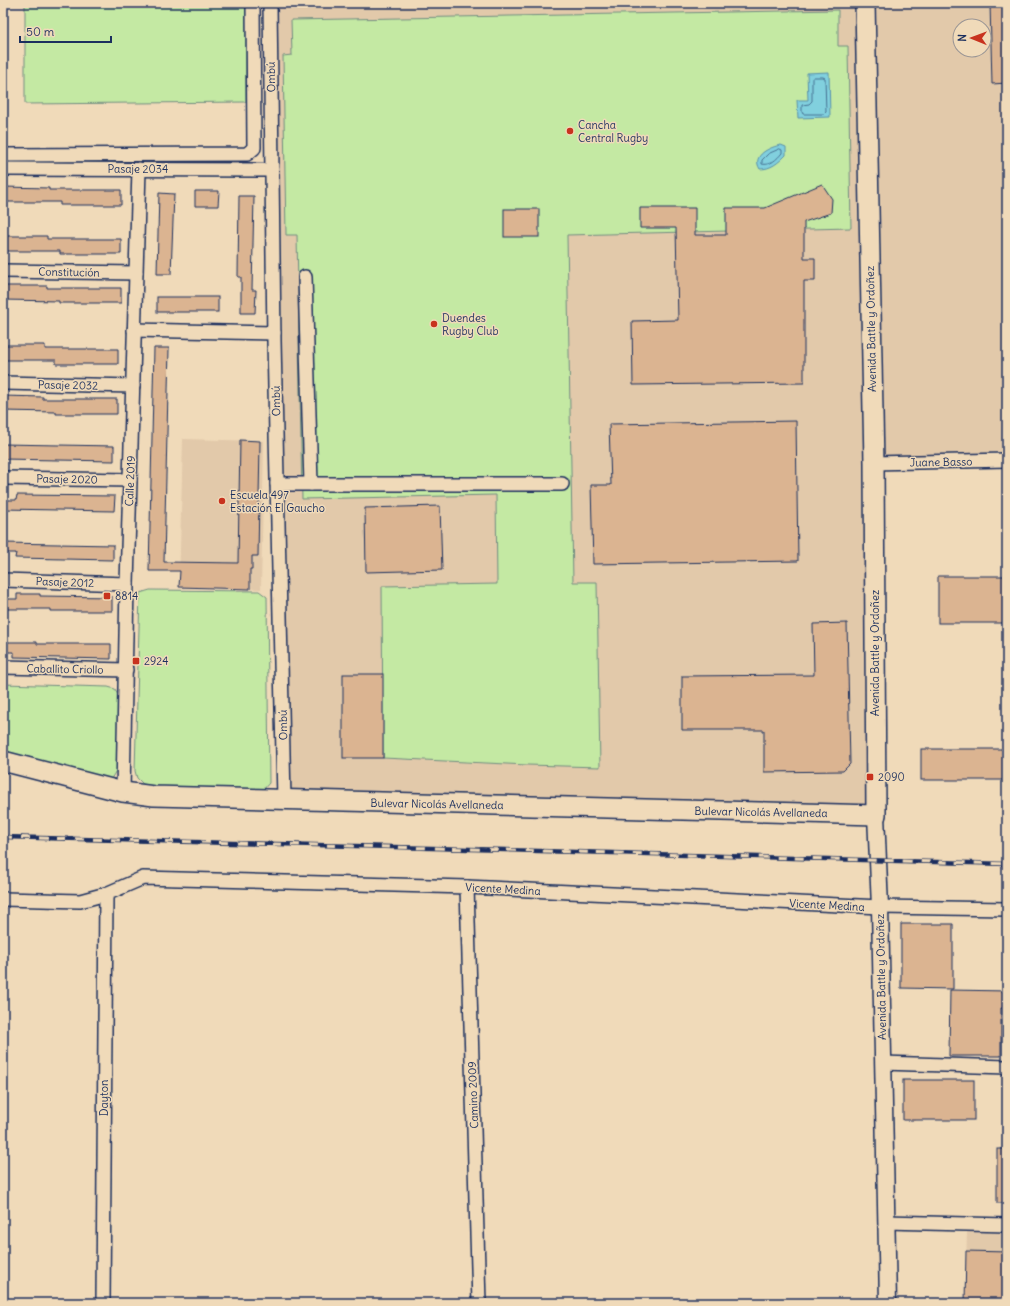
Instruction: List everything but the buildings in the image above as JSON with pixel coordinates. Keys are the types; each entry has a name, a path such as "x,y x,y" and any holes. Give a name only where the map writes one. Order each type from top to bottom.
{"main road":[{"name":"Avenida Battle y Ordoñez","path":"864,3 874,463 876,815"},
{"name":"Bulevar Nicolás Avellaneda","path":"3,761 123,792 154,796 876,815"}],"street":[{"path":"3,155 247,154 254,148 253,3"},
{"name":"Ombú","path":"270,3 274,333 284,800"},
{"name":"Pasaje 2034","path":"3,169 272,170"},
{"name":"Calle 2019","path":"123,792 127,584 139,169"},
{"name":"Constitución","path":"3,271 136,273"},
{"path":"305,277 311,484"},
{"path":"134,330 274,333"},
{"name":"Pasaje 2032","path":"3,383 133,386"},
{"name":"Juane Basso","path":"874,463 1007,460"},
{"name":"Pasaje 2020","path":"3,478 130,480"},
{"path":"278,484 562,484"},
{"name":"Pasaje 2012","path":"3,580 127,584"},
{"name":"Caballito Criollo","path":"3,668 126,670"},
{"name":"Avenida Battle y Ordoñez","path":"876,815 880,907 888,1303"},
{"name":"Vicente Medina","path":"3,899 80,901 106,894 143,878 467,887 880,907 1007,909"},
{"name":"Camino 2009","path":"467,887 479,1303"},
{"name":"Dayton","path":"103,1303 106,894"},
{"path":"883,1063 1007,1067"},
{"path":"886,1222 1007,1225"}],"shaded area":[{"path":"270,3 1007,3 1007,460 874,463 876,815 284,800"},
{"name":"Escuela 497 Estación El Gaucho","path":"183,439 264,441 261,589 179,587"},
{"path":"967,1232 1007,1233 1007,1303 965,1303"}],"green space":[{"path":"25,3 246,3 246,102 25,104"},
{"name":"Duendes Rugby Club","path":"838,10 838,46 848,46 851,228 567,235 573,582 597,582 600,767 383,758 382,586 497,584 496,495 302,499 297,235 286,235 283,56 292,55 291,20"},
{"path":"150,590 259,591 267,597 269,783 263,790 213,790 155,786 143,784 137,778 135,771 140,593"},
{"path":"3,684 108,687 115,689 118,695 117,769 111,779 103,781 3,755"}],"water":[{"path":"829,72 830,117 798,118 797,100 808,100 807,73"},
{"path":"781,145 786,147 786,155 774,165 768,168 760,169 758,160 763,152"}],"railway":[{"path":"3,837 1007,864"}],"place":[{"name":"Cancha Central Rugby","path":"570,131"},
{"name":"Duendes Rugby Club","path":"434,324"},
{"name":"Escuela 497 Estación El Gaucho","path":"222,501"},
{"name":"8814","path":"107,596"},
{"name":"2924","path":"136,661"},
{"name":"2090","path":"870,777"}]}
